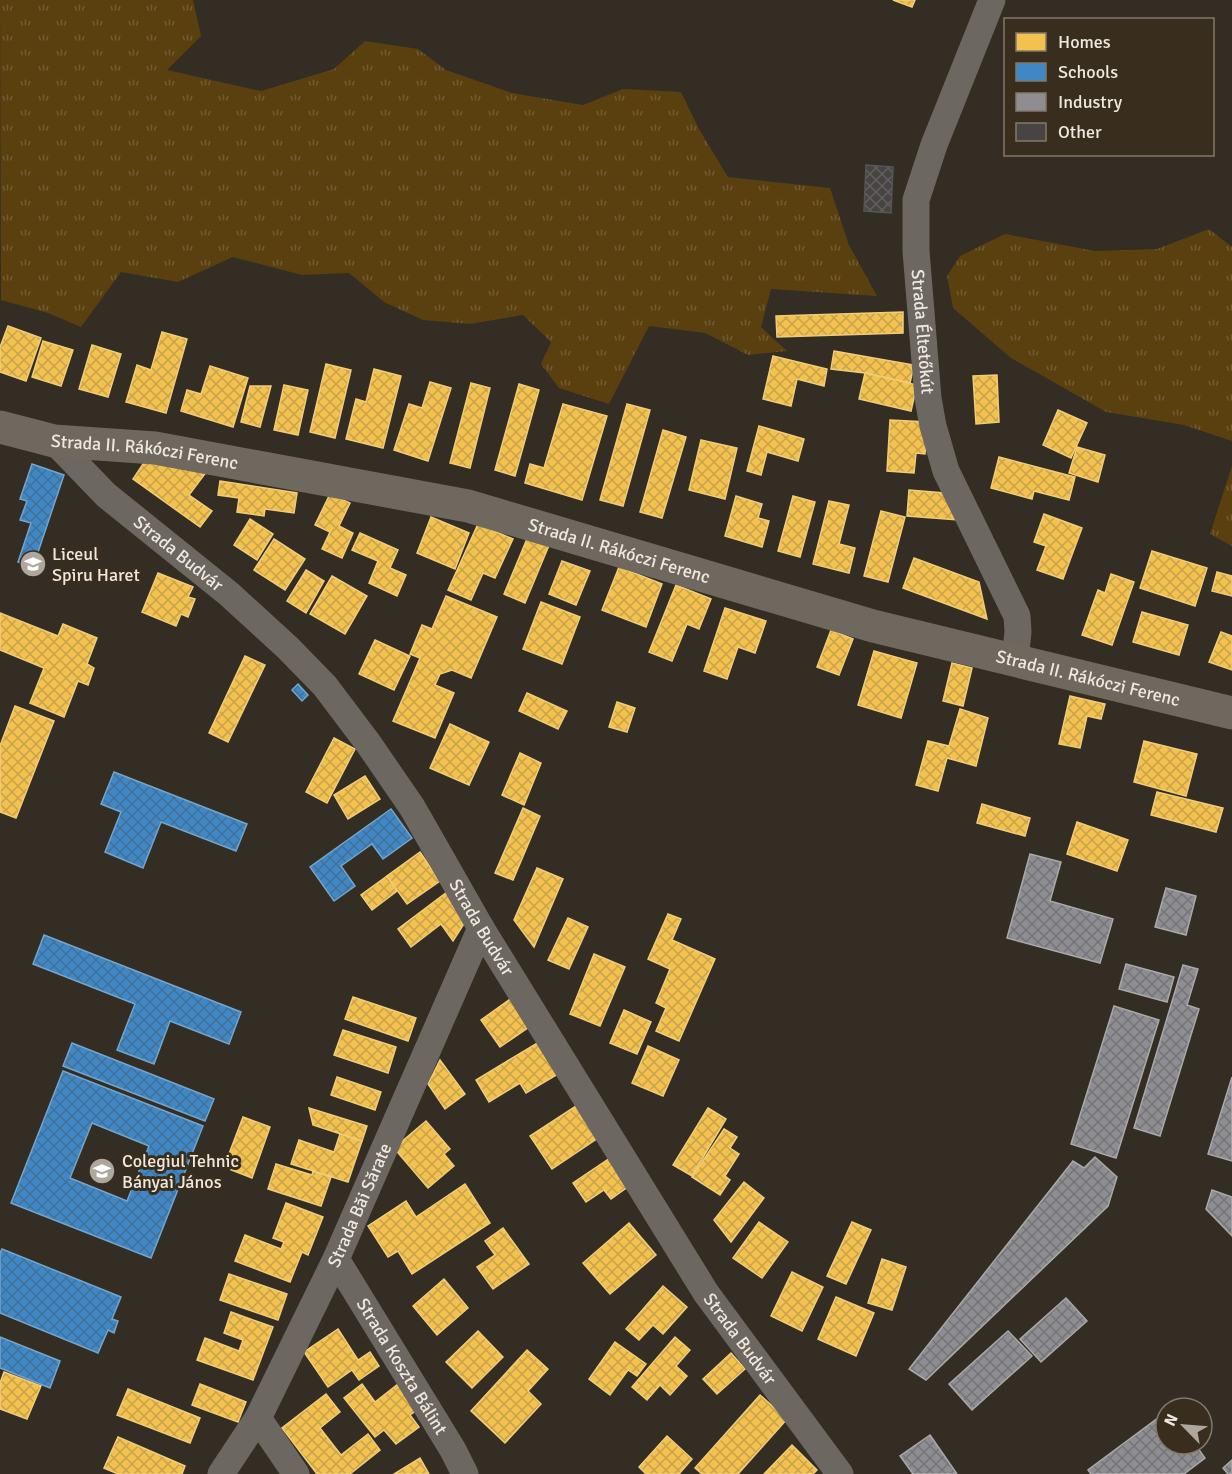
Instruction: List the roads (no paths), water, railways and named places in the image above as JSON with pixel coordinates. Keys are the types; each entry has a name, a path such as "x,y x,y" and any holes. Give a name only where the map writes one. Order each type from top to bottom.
{"main road":[{"name":"Strada II. Rákóczi Ferenc","path":"0,427 54,441 155,448 468,506 873,626 1232,712"}],"street":[{"name":"Strada Éltetőkút","path":"992,0 934,145 916,200 916,251 927,388 933,426 946,471 1017,616 1015,660"},
{"name":"Strada Budvár","path":"54,441 106,495 230,594 325,686 412,807 481,928 706,1293 840,1474"},
{"name":"Strada Băi Sărate","path":"220,1474 258,1418 336,1259 481,928"},
{"name":"Strada Koszta Bálint","path":"336,1259 453,1450 465,1474"},
{"path":"258,1418 296,1474"}],"place":[{"name":"Liceul Spiru Haret","path":"33,564"},
{"name":"Colegiul Tehnic Bányai János","path":"102,1171"}]}
